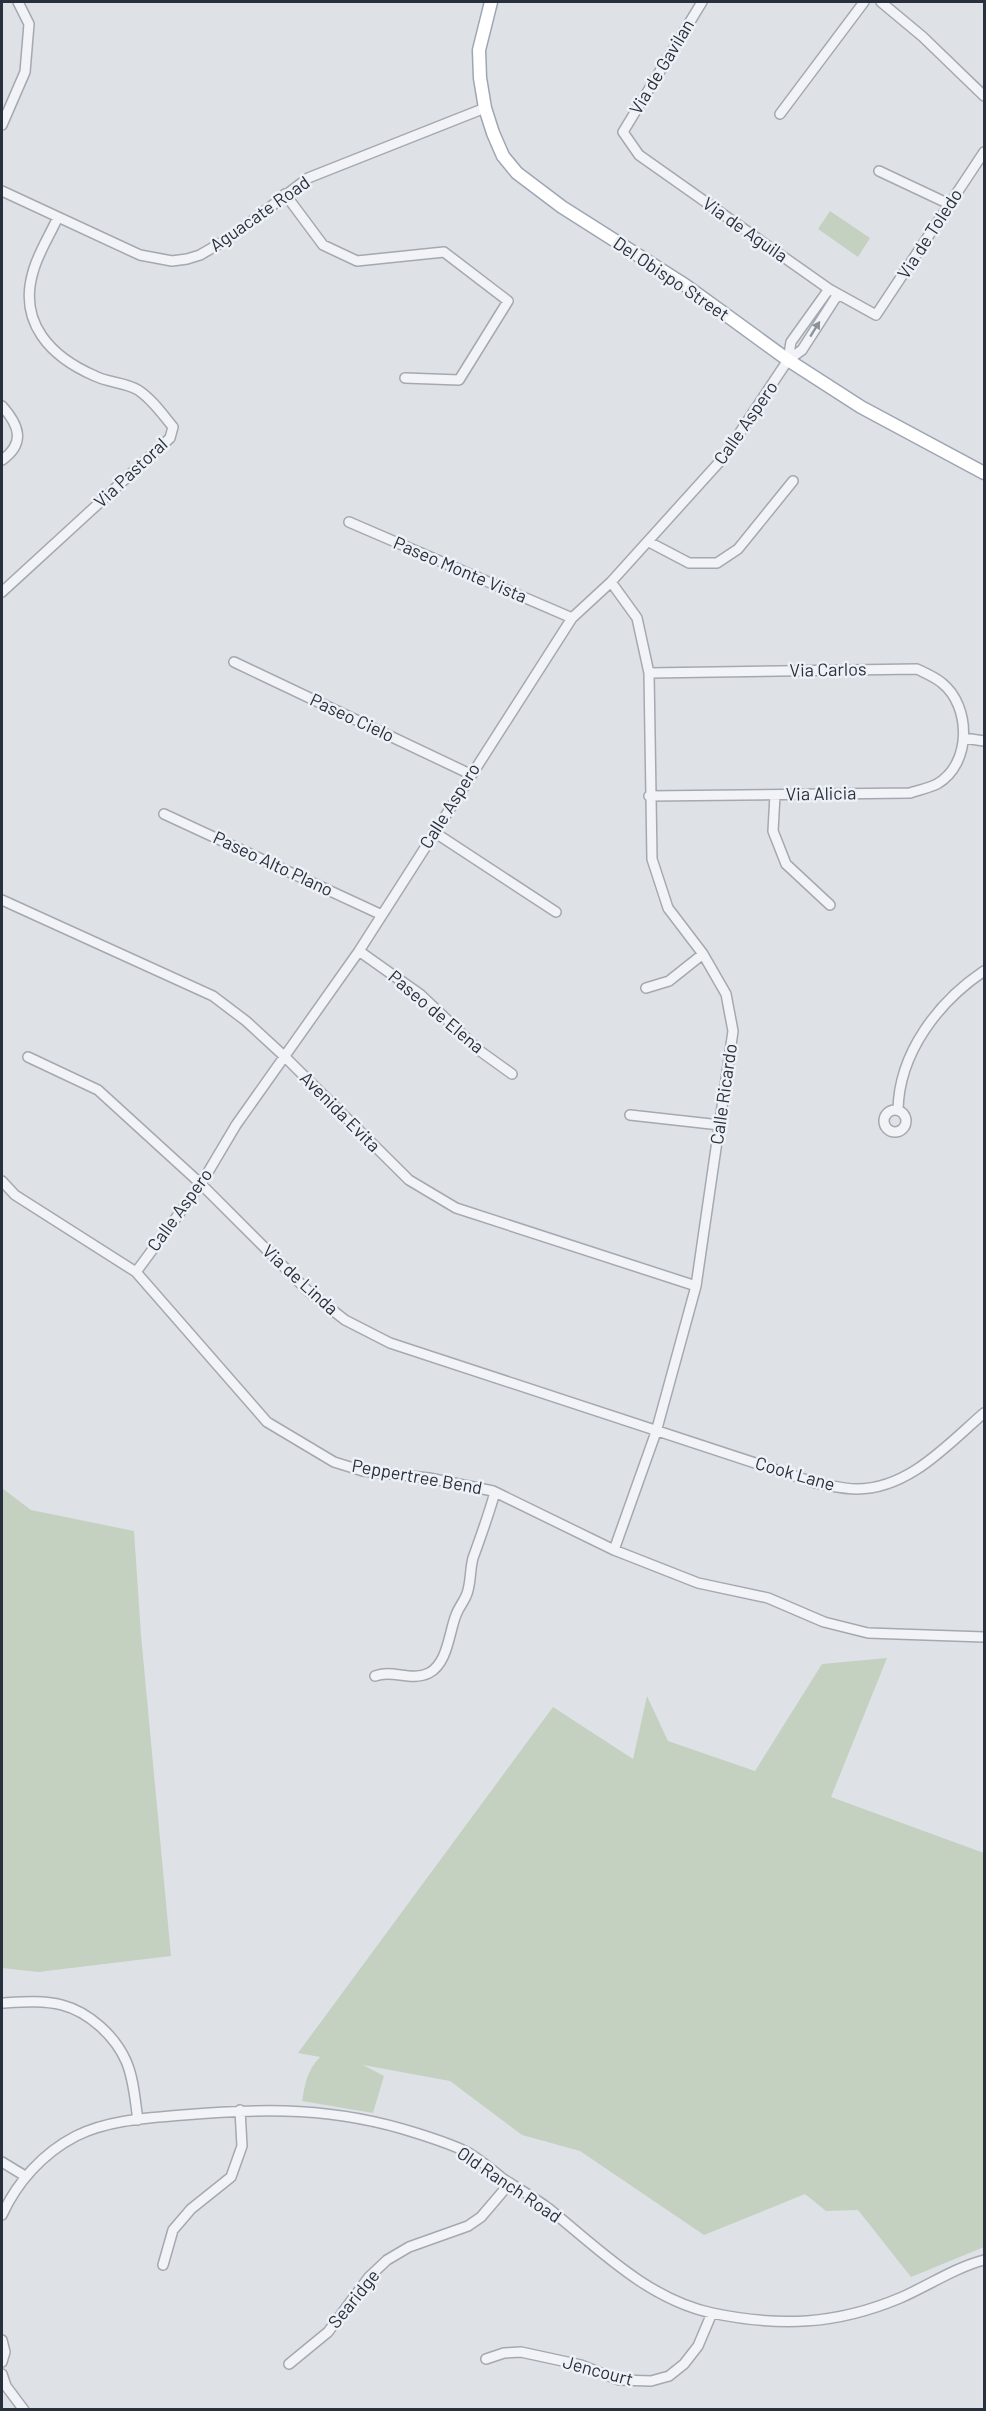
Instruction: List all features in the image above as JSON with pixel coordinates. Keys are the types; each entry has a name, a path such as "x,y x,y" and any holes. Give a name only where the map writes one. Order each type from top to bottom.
{"main road":[{"name":"Del Obispo Street","path":"491,2 478,50 485,108 502,156 517,173 562,207 685,285 788,360 861,407 984,473"}],"street":[{"path":"2,125 26,72 29,24 18,2"},
{"name":"Via de Gavilan","path":"623,132 702,2"},
{"path":"780,114 864,2"},
{"path":"881,2 923,37 984,96"},
{"name":"Aguacate Road","path":"2,191 140,255 172,261 200,255 213,248 231,237 308,178 485,108"},
{"name":"Via de Aguila","path":"623,132 639,155 833,291 876,315"},
{"name":"Via de Toledo","path":"876,315 984,152"},
{"path":"879,171 950,204"},
{"path":"285,194 323,245 357,261 444,252 508,301 459,380 405,378"},
{"name":"Via Pastoral","path":"2,592 171,438 173,433 173,427 141,392 122,383 96,377 59,357 50,348 37,327 30,303 33,270 58,218"},
{"name":"Calle Aspero","path":"136,1272 201,1184 236,1125 359,951 470,774 572,618 649,542 723,459 788,360 791,342 833,291"},
{"path":"2,406 17,426 18,435 13,450 2,460"},
{"path":"649,542 689,563 717,563 738,549 793,481"},
{"name":"Paseo Monte Vista","path":"349,522 572,618"},
{"name":"Calle Ricardo","path":"611,582 637,618 650,673 652,859 668,908 703,954 726,994 733,1031 696,1286 656,1432 614,1550"},
{"name":"Paseo Cielo","path":"234,662 470,774"},
{"name":"Via Carlos","path":"650,673 917,669 942,683 960,706 964,738"},
{"path":"964,738 984,741"},
{"name":"Via Alicia","path":"650,796 910,792 938,783 957,762 964,738"},
{"path":"774,795 773,831 786,864 830,905"},
{"name":"Paseo Alto Plano","path":"164,814 382,915"},
{"path":"434,832 556,912"},
{"name":"Avenida Evita","path":"2,900 213,996 246,1021 284,1056 408,1180 456,1208 696,1286"},
{"name":"Paseo de Elena","path":"359,951 421,995 480,1051 512,1074"},
{"path":"646,988 669,981 703,954"},
{"path":"898,1110 898,1090 904,1069 922,1034 952,996 984,971"},
{"name":"Via de Linda","path":"28,1057 98,1090 201,1184 308,1291 345,1320 390,1343 656,1432"},
{"path":"630,1115 720,1125"},
{"name":"Peppertree Bend","path":"2,1181 15,1195 136,1272 267,1422 334,1462 363,1471 429,1478 495,1492 614,1550 698,1583 768,1598 824,1622 857,1630 901,1635 984,1637"},
{"name":"Cook Lane","path":"656,1432 816,1483 858,1489 888,1484 915,1471 984,1413"},
{"path":"375,1676 387,1674 405,1677 419,1676 429,1673 437,1666 444,1653 456,1612 468,1593 473,1559 495,1492"},
{"path":"2,2003 62,2004 98,2024 120,2048 127,2064 138,2120"},
{"path":"163,2265 173,2230 190,2209 231,2177 242,2146 240,2110"},
{"name":"Old Ranch Road","path":"2,2214 25,2176 54,2150 76,2136 106,2125 240,2110 311,2110 393,2125 467,2152 510,2183 530,2194 635,2279 687,2307 712,2313 763,2322 786,2323 819,2321 852,2315 903,2297 937,2279 984,2260"},
{"path":"2,2162 25,2176"},
{"name":"Searidge","path":"289,2364 328,2332 369,2277 387,2260 409,2247 468,2226 482,2217 510,2183"},
{"name":"Jencourt","path":"486,2359 504,2353 521,2352 581,2366 619,2380 651,2381 669,2376 684,2364 698,2346 712,2313"},
{"path":"2,2340 5,2352 2,2362"},
{"path":"2,2374 6,2386 24,2409"}],"green space":[{"path":"830,211 870,238 858,257 818,229"},
{"path":"2,1488 31,1510 134,1531 141,1635 171,1956 38,1972 2,1968"},
{"path":"887,1658 831,1797 984,1853 984,2247 911,2277 858,2210 826,2211 805,2194 704,2235 580,2151 522,2135 450,2081 363,2065 384,2076 373,2113 302,2101 309,2072 320,2057 298,2053 553,1707 633,1759 647,1696 668,1741 755,1771 822,1664"}]}
